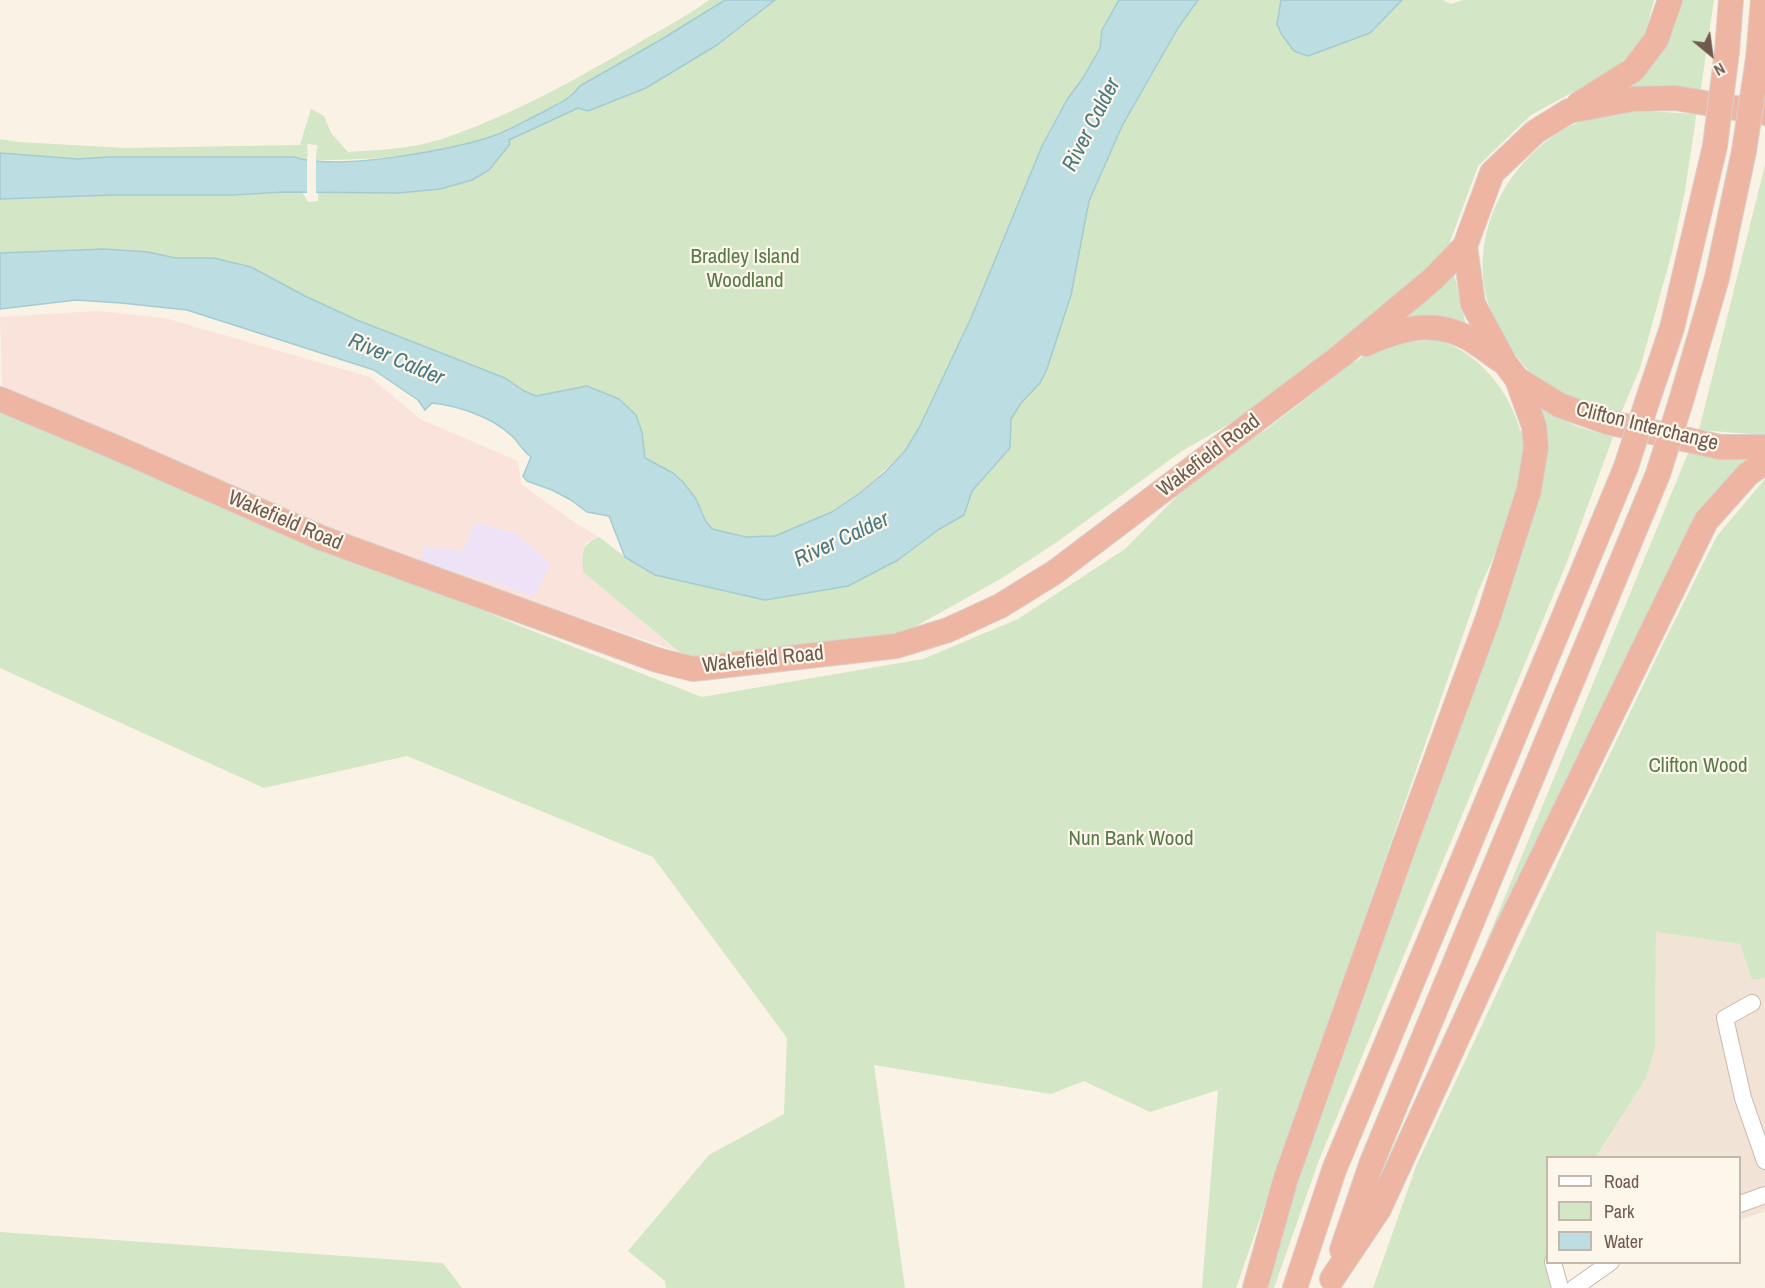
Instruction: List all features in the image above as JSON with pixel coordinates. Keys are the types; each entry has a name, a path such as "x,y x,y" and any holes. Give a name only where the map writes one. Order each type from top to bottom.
{"highway":[{"path":"1255,1288 1286,1178 1488,618 1529,490 1536,447 1534,426 1511,371 1473,304 1465,246 1492,173 1534,132 1633,70 1656,40 1670,0"},
{"path":"1295,1288 1334,1170 1626,467 1672,328 1715,146 1731,0"},
{"path":"1331,1283 1372,1162 1658,474 1717,278 1744,151 1758,59 1763,0"},
{"path":"1569,111 1633,99 1675,98 1765,113"},
{"name":"Wakefield Road","path":"0,399 319,537 657,660 693,669 896,646 975,619 1018,596 1055,572 1342,355 1433,279 1465,246"},
{"name":"Wakefield Road","path":"1342,355 1404,329 1433,327 1462,335 1511,371"},
{"name":"Clifton Interchange","path":"1511,371 1559,405 1607,422 1720,447 1765,447"},
{"path":"1331,1283 1379,1209 1508,927 1706,521 1748,474 1765,462"}],"street":[{"path":"1752,1003 1725,1018 1743,1098 1765,1161"},
{"path":"1741,1204 1765,1195"},
{"path":"1553,1264 1560,1288"},
{"path":"1574,1288 1610,1264"}],"shaded area":[{"path":"97,311 165,318 370,377 420,419 518,461 521,484 599,537 587,542 582,552 583,572 677,651 344,537 2,385 0,317"},
{"path":"475,522 517,534 551,564 534,597 502,585 421,562 424,546 463,551"},
{"path":"1656,932 1740,944 1752,980 1765,978 1765,1211 1741,1220 1741,1156 1597,1156 1646,1078 1655,1048"}],"green space":[{"path":"709,0 725,0 580,86 572,96 543,112 494,135 451,148 383,158 338,160 316,160 317,145 307,144 308,160 293,157 78,159 0,153 0,139 124,148 300,145 311,109 324,116 331,133 348,152 419,145 467,130 541,97 682,18"},
{"name":"Bradley Island Woodland","path":"775,0 1119,0 1102,30 1100,48 1083,78 1068,98 1042,146 971,318 920,426 905,451 860,493 832,512 774,536 746,537 712,529 673,473 645,458 642,432 587,386 536,396 504,378 357,320 251,267 214,258 175,258 148,252 0,253 0,199 302,192 308,202 318,201 318,192 398,193 440,189 472,180 509,140 578,108 588,111 646,88 717,45"},
{"path":"1198,0 1281,0 1279,27 1294,51 1370,33 1402,0 1443,0 1451,4 1463,0 1654,0 1645,34 1626,58 1608,73 1531,115 1478,166 1447,250 1425,276 1238,419 1182,451 1057,542 1002,578 911,629 852,643 705,659 684,656 583,572 582,560 585,547 599,537 625,557 655,575 765,600 848,586 964,515 972,491 1010,448 1011,419 1021,403 1040,383 1071,295 1089,201 1122,126 1178,28"},
{"path":"1680,0 1714,0 1700,94 1622,91"},
{"path":"1646,111 1696,114 1684,196 1672,252 1640,368 1619,418 1555,393 1541,384 1523,364 1508,344 1492,315 1484,284 1483,253 1490,222 1502,193 1520,167 1543,144 1570,126 1588,119"},
{"path":"1765,165 1765,435 1699,430"},
{"path":"1454,273 1466,326 1400,318"},
{"name":"Nun Bank Wood","path":"1438,340 1466,354 1490,374 1508,401 1520,430 1524,431 1526,448 1507,535 1497,549 1478,592 1236,1288 1202,1288 1218,1090 1150,1112 1084,1081 1051,1094 874,1065 905,1288 666,1288 665,1281 628,1251 709,1155 784,1114 787,1038 653,857 407,756 264,788 0,668 0,406 520,626 702,697 923,659 1018,619 1125,549 1206,467 1267,429 1348,366 1364,356 1398,343"},
{"path":"1537,404 1575,426 1613,437 1567,562 1319,1160 1274,1288 1263,1288 1276,1239 1471,688"},
{"path":"1689,451 1752,459 1742,469 1452,1025"},
{"name":"Clifton Wood","path":"1765,479 1765,978 1752,980 1740,944 1656,932 1655,1048 1646,1078 1597,1156 1546,1156 1546,1264 1548,1264 1554,1288 1373,1288 1417,1164 1567,843 1717,536"},
{"path":"0,1232 443,1263 462,1288 0,1288"}],"water":[{"path":"725,0 775,0 717,45 646,88 588,111 578,108 509,140 510,144 489,170 472,180 440,189 398,193 285,192 0,199 0,153 78,159 294,157 336,162 422,153 474,142 506,131 563,101 580,86"},
{"name":"River Calder","path":"1119,0 1198,0 1178,28 1122,126 1089,201 1071,295 1047,369 1040,383 1021,403 1011,419 1010,448 972,491 964,515 938,530 898,560 848,586 765,600 655,575 625,557 609,516 587,512 552,490 527,481 523,476 531,457 504,429 485,418 453,407 432,403 425,410 418,400 374,370 187,310 76,300 0,309 0,253 104,249 148,252 175,258 214,258 251,267 357,320 505,378 536,396 587,386 619,399 636,415 642,432 645,458 673,473 683,482 696,499 705,520 712,529 746,537 775,536 832,512 860,493 905,451 920,426 971,318 1042,146 1068,98 1083,78 1100,48 1102,30"},
{"path":"1281,0 1402,0 1370,33 1308,56 1294,51 1282,35 1277,24"}],"pier":[{"path":"307,157 316,157 316,195 307,195"}]}
